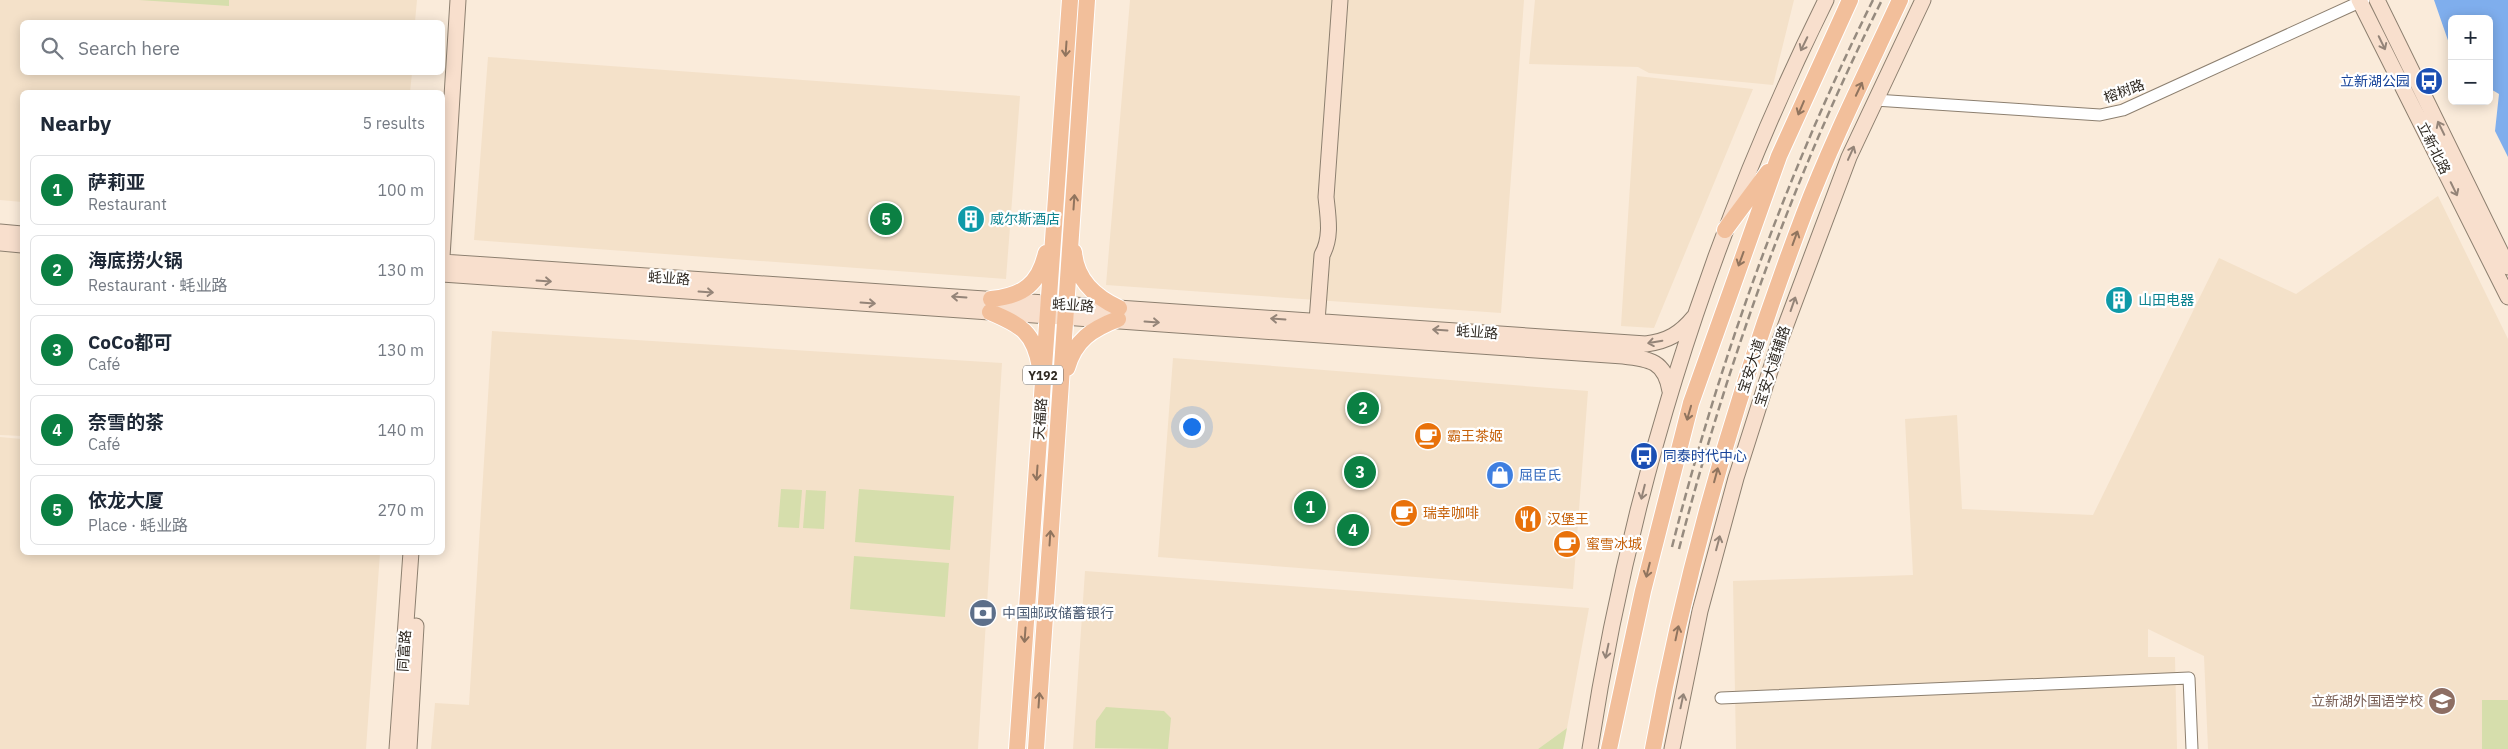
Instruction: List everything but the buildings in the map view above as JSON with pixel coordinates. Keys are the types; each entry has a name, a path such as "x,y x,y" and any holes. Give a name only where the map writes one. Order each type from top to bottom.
{"main road":[{"name":"天福路","path":"1017,749 1070,0"},
{"name":"天福路","path":"1036,749 1088,0"},
{"path":"1609,749 1649,564 1691,403 1780,156 1850,0"},
{"name":"宝安大道","path":"1653,749 1696,546 1743,388 1805,212 1900,0"},
{"path":"1725,230 1780,156"},
{"path":"991,305 1015,296 1025,290 1032,282 1044,262 1054,224"},
{"path":"1060,392 1074,349 1088,333 1118,313 1103,301 1084,281 1074,256 1072,224"},
{"path":"991,305 1029,334 1036,349 1042,388"}],"street":[{"path":"445,104 452,0"},
{"path":"445,209 458,0"},
{"path":"1317,321 1322,255 1327,246 1329,224 1326,197 1340,0"},
{"path":"1590,749 1598,692 1622,579 1670,391 1725,230 1758,146 1796,59 1826,0"},
{"name":"宝安大道辅路","path":"1672,749 1700,612 1736,478 1797,292 1849,157 1923,0"},
{"name":"立新北路","path":"2376,0 2508,267"},
{"name":"榕树路","path":"1875,100 2100,115 2123,110 2361,1"},
{"name":"立新北路","path":"2361,1 2508,297"},
{"path":"0,232 20,234"},
{"path":"0,243 20,245"},
{"name":"蚝业路","path":"445,262 1048,309 1317,321 1646,344 1668,340 1680,333 1694,317"},
{"name":"蚝业路","path":"445,274 991,305"},
{"name":"蚝业路","path":"1118,313 1639,358 1651,361 1663,370 1668,379 1670,391"},
{"name":"同富路","path":"397,749 411,555"},
{"name":"同富路","path":"409,749 420,555"},
{"path":"1721,698 2189,678 2192,749"}],"shaded area":[{"path":"0,0 417,0 415,20 20,20 20,75 412,75 410,90 20,90 20,202 0,200"},
{"path":"1130,0 1524,0 1501,313 1106,285"},
{"path":"1535,0 1794,0 1773,85 1649,73 1638,67 1529,64"},
{"path":"488,57 1020,96 1006,279 474,240"},
{"path":"1637,76 1753,89 1654,328 1621,326"},
{"path":"2438,196 2508,339 2508,749 2208,749 2204,656 2148,629 2148,657 2175,657 2177,749 1736,749 1733,581 1913,575 1905,419 1957,415 1962,509 2093,515 2219,258 2296,294"},
{"path":"0,251 20,252 20,436 0,435"},
{"path":"492,331 1002,363 978,749 431,749 435,703 469,705"},
{"path":"1173,358 1588,391 1573,589 1158,557"},
{"path":"0,437 20,439 20,555 380,555 366,749 0,749"},
{"path":"1085,571 1589,608 1567,728 1538,749 1073,749"}],"green space":[{"path":"139,0 229,0 229,6"},
{"path":"781,489 802,490 799,528 778,527"},
{"path":"859,489 954,496 950,550 855,542"},
{"path":"806,490 826,491 824,529 803,528"},
{"path":"854,556 949,563 945,617 850,609"},
{"path":"2482,700 2508,700 2508,749 2482,749"},
{"path":"1106,707 1164,711 1171,718 1168,749 1095,748 1096,721"},
{"path":"1567,728 1563,749 1538,749"}],"water":[{"path":"2434,0 2508,0 2508,157 2495,131 2499,94 2493,90 2493,15 2448,15 2448,40"}],"railway":[{"path":"1672,547 1711,406 1758,268 1812,133 1841,66 1873,0"},
{"path":"1679,549 1719,408 1766,269 1820,133 1882,0"}],"place":[{"name":"立新湖公园","path":"2429,81"},
{"name":"依龙大厦","path":"886,219"},
{"name":"威尔斯酒店","path":"971,219"},
{"name":"山田电器","path":"2119,300"},
{"name":"海底捞火锅","path":"1363,408"},
{"name":"霸王茶姬","path":"1428,436"},
{"name":"同泰时代中心","path":"1644,456"},
{"name":"CoCo都可","path":"1360,472"},
{"name":"屈臣氏","path":"1500,475"},
{"name":"萨莉亚","path":"1310,507"},
{"name":"瑞幸咖啡","path":"1404,513"},
{"name":"汉堡王","path":"1528,519"},
{"name":"奈雪的茶","path":"1353,530"},
{"name":"蜜雪冰城","path":"1567,544"},
{"name":"中国邮政储蓄银行","path":"983,613"},
{"name":"立新湖外国语学校","path":"2442,701"}]}
